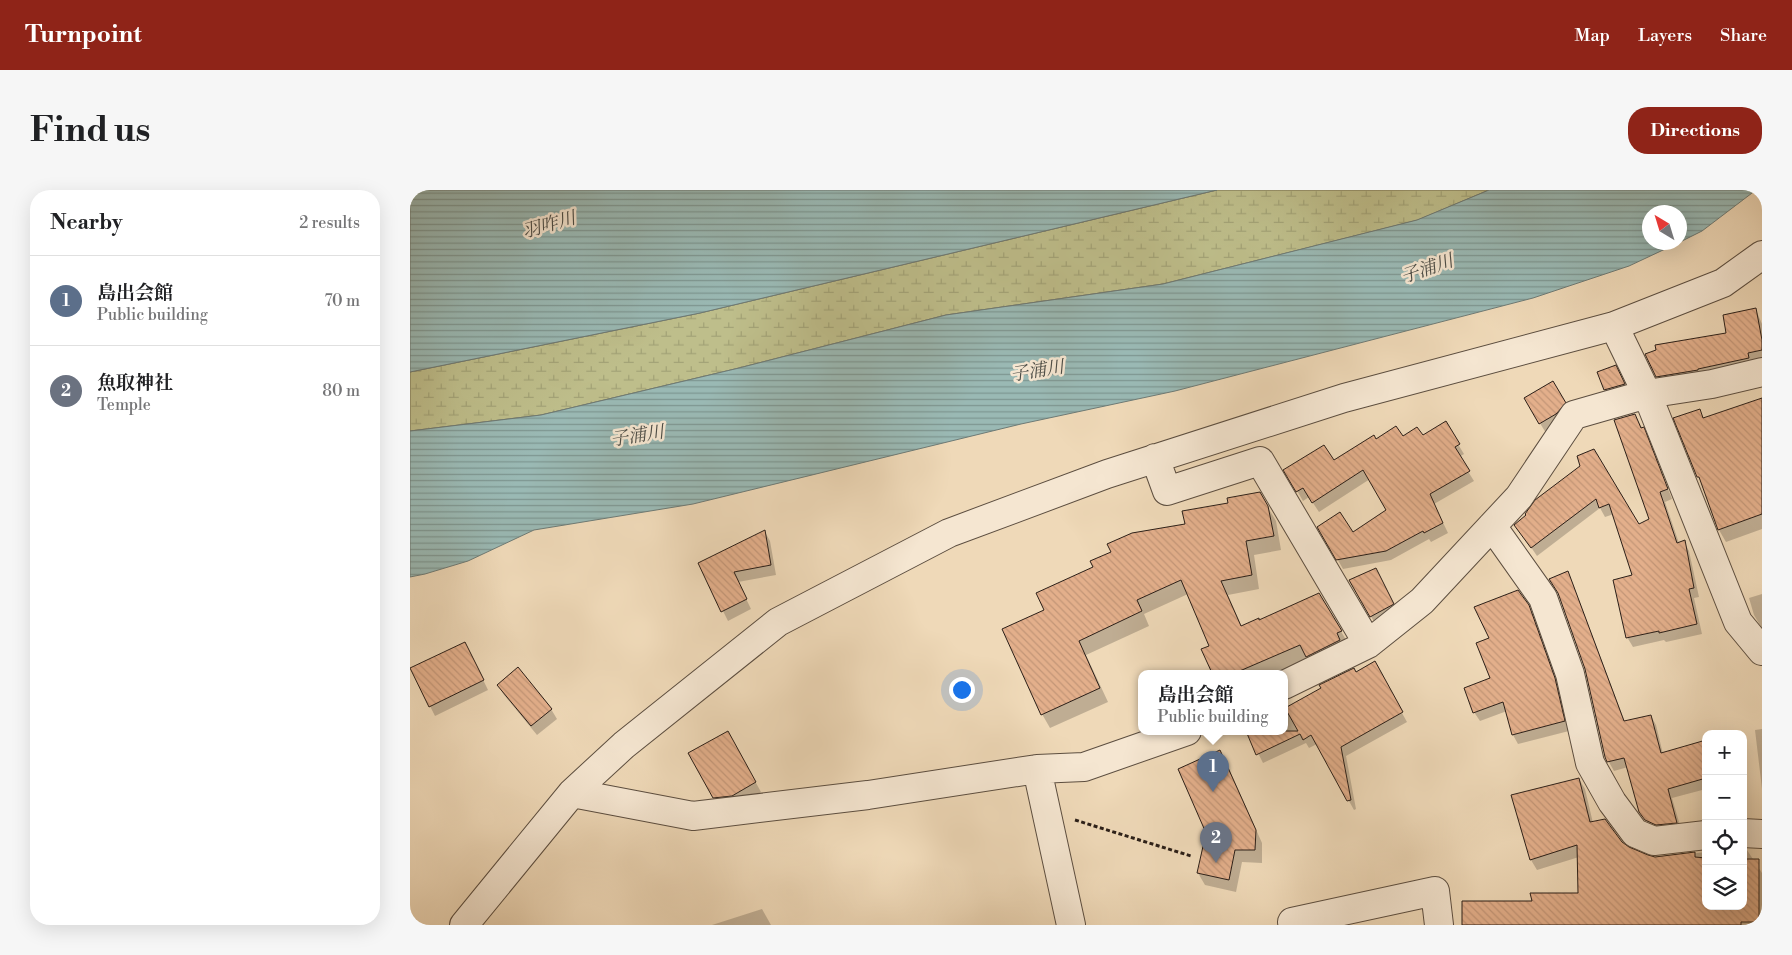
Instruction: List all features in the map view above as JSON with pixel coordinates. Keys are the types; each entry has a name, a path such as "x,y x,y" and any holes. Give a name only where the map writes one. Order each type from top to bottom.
{"street":[{"path":"464,925 572,793 624,745 778,622 949,533 1107,474 1344,398 1614,326 1723,283 1762,255"},
{"path":"1614,326 1647,394 1738,622 1762,651"},
{"path":"1288,683 1368,644 1422,601 1519,498 1574,415 1647,394 1712,384 1762,372"},
{"path":"1156,458 1167,491 1260,461 1368,644"},
{"path":"1492,526 1542,598 1570,674 1590,764 1612,802 1635,833 1654,841 1702,835"},
{"path":"572,793 693,816 868,795 1036,769 1084,767 1176,735"},
{"path":"1036,769 1071,925"},
{"path":"1747,833 1762,834"},
{"path":"1292,922 1435,891 1439,925"}],"path":[{"path":"1046,810 1191,856"}],"green space":[{"path":"1217,190 1489,190 1418,220 1163,284 946,315 739,368 541,415 410,431 410,372 700,313"}],"water":[{"name":"羽咋川","path":"410,190 1217,190 700,313 410,372"},
{"name":"子浦川","path":"1489,190 1756,190 1702,231 1687,238 1687,205 1642,205 1642,250 1663,250 1629,266 1533,298 1175,391 1021,424 693,504 534,530 468,561 410,577 410,431 541,415 739,368 946,315 1163,284 1417,220"}],"building":[{"path":"1756,308 1762,350 1748,353 1749,358 1698,370 1656,377 1645,354 1656,350 1655,345 1726,333 1723,315"},
{"path":"1616,365 1625,384 1604,390 1597,372"},
{"path":"1553,381 1566,403 1556,414 1539,424 1524,398"},
{"path":"1762,398 1762,514 1718,530 1699,477 1697,477 1673,418 1700,409 1703,418"},
{"path":"1635,414 1641,428 1644,427 1668,489 1660,492 1677,543 1685,540 1694,588 1689,589 1697,624 1626,638 1613,580 1632,575 1609,504 1599,508 1596,499 1531,548 1514,525 1526,515 1535,500 1580,466 1577,456 1594,449 1639,524 1649,519 1614,420"},
{"path":"1446,421 1460,444 1455,447 1470,471 1430,494 1443,523 1424,533 1423,531 1386,551 1336,560 1317,527 1340,512 1353,532 1386,510 1363,470 1312,503 1303,488 1296,492 1283,470 1324,445 1334,460 1374,435 1376,439 1396,426 1403,436 1417,427 1423,435"},
{"path":"1260,492 1268,506 1274,536 1246,541 1252,575 1221,581 1241,626 1319,593 1342,631 1337,633 1340,640 1306,657 1300,645 1242,670 1211,670 1201,649 1209,646 1181,580 1137,600 1142,611 1079,641 1100,688 1041,715 1002,629 1044,610 1036,593 1093,567 1090,561 1111,552 1107,544 1132,533 1185,524 1182,511 1228,503 1227,498"},
{"path":"765,530 771,565 734,572 747,599 721,612 698,563"},
{"path":"1376,568 1394,604 1370,617 1349,580"},
{"path":"1568,571 1624,721 1651,715 1661,753 1702,741 1702,779 1668,789 1677,823 1656,825 1645,820 1639,812 1624,758 1607,762 1585,669 1558,593 1549,579"},
{"path":"1518,590 1529,605 1555,678 1565,721 1512,735 1503,702 1473,713 1464,688 1490,678 1476,643 1489,638 1474,607"},
{"path":"465,642 484,680 429,707 410,668"},
{"path":"1375,661 1403,712 1341,747 1351,800 1347,801 1311,735 1303,740 1300,734 1256,755 1248,735 1288,735 1288,731 1298,731 1288,713 1288,706 1321,688 1319,685 1354,668 1356,672"},
{"path":"518,667 552,709 531,726 497,685"},
{"path":"728,731 756,782 732,796 713,798 688,753"},
{"path":"1220,750 1256,830 1255,850 1235,850 1229,880 1197,873 1206,833 1178,769"},
{"path":"1579,778 1590,822 1605,819 1622,842 1648,855 1655,857 1695,852 1695,857 1702,858 1702,910 1747,910 1747,859 1759,859 1759,922 1741,922 1741,925 1462,925 1462,901 1532,901 1530,893 1578,893 1577,845 1530,860 1511,795"}],"place":[{"name":"島出会館","path":"1213,792"},
{"name":"魚取神社","path":"1216,863"}]}
